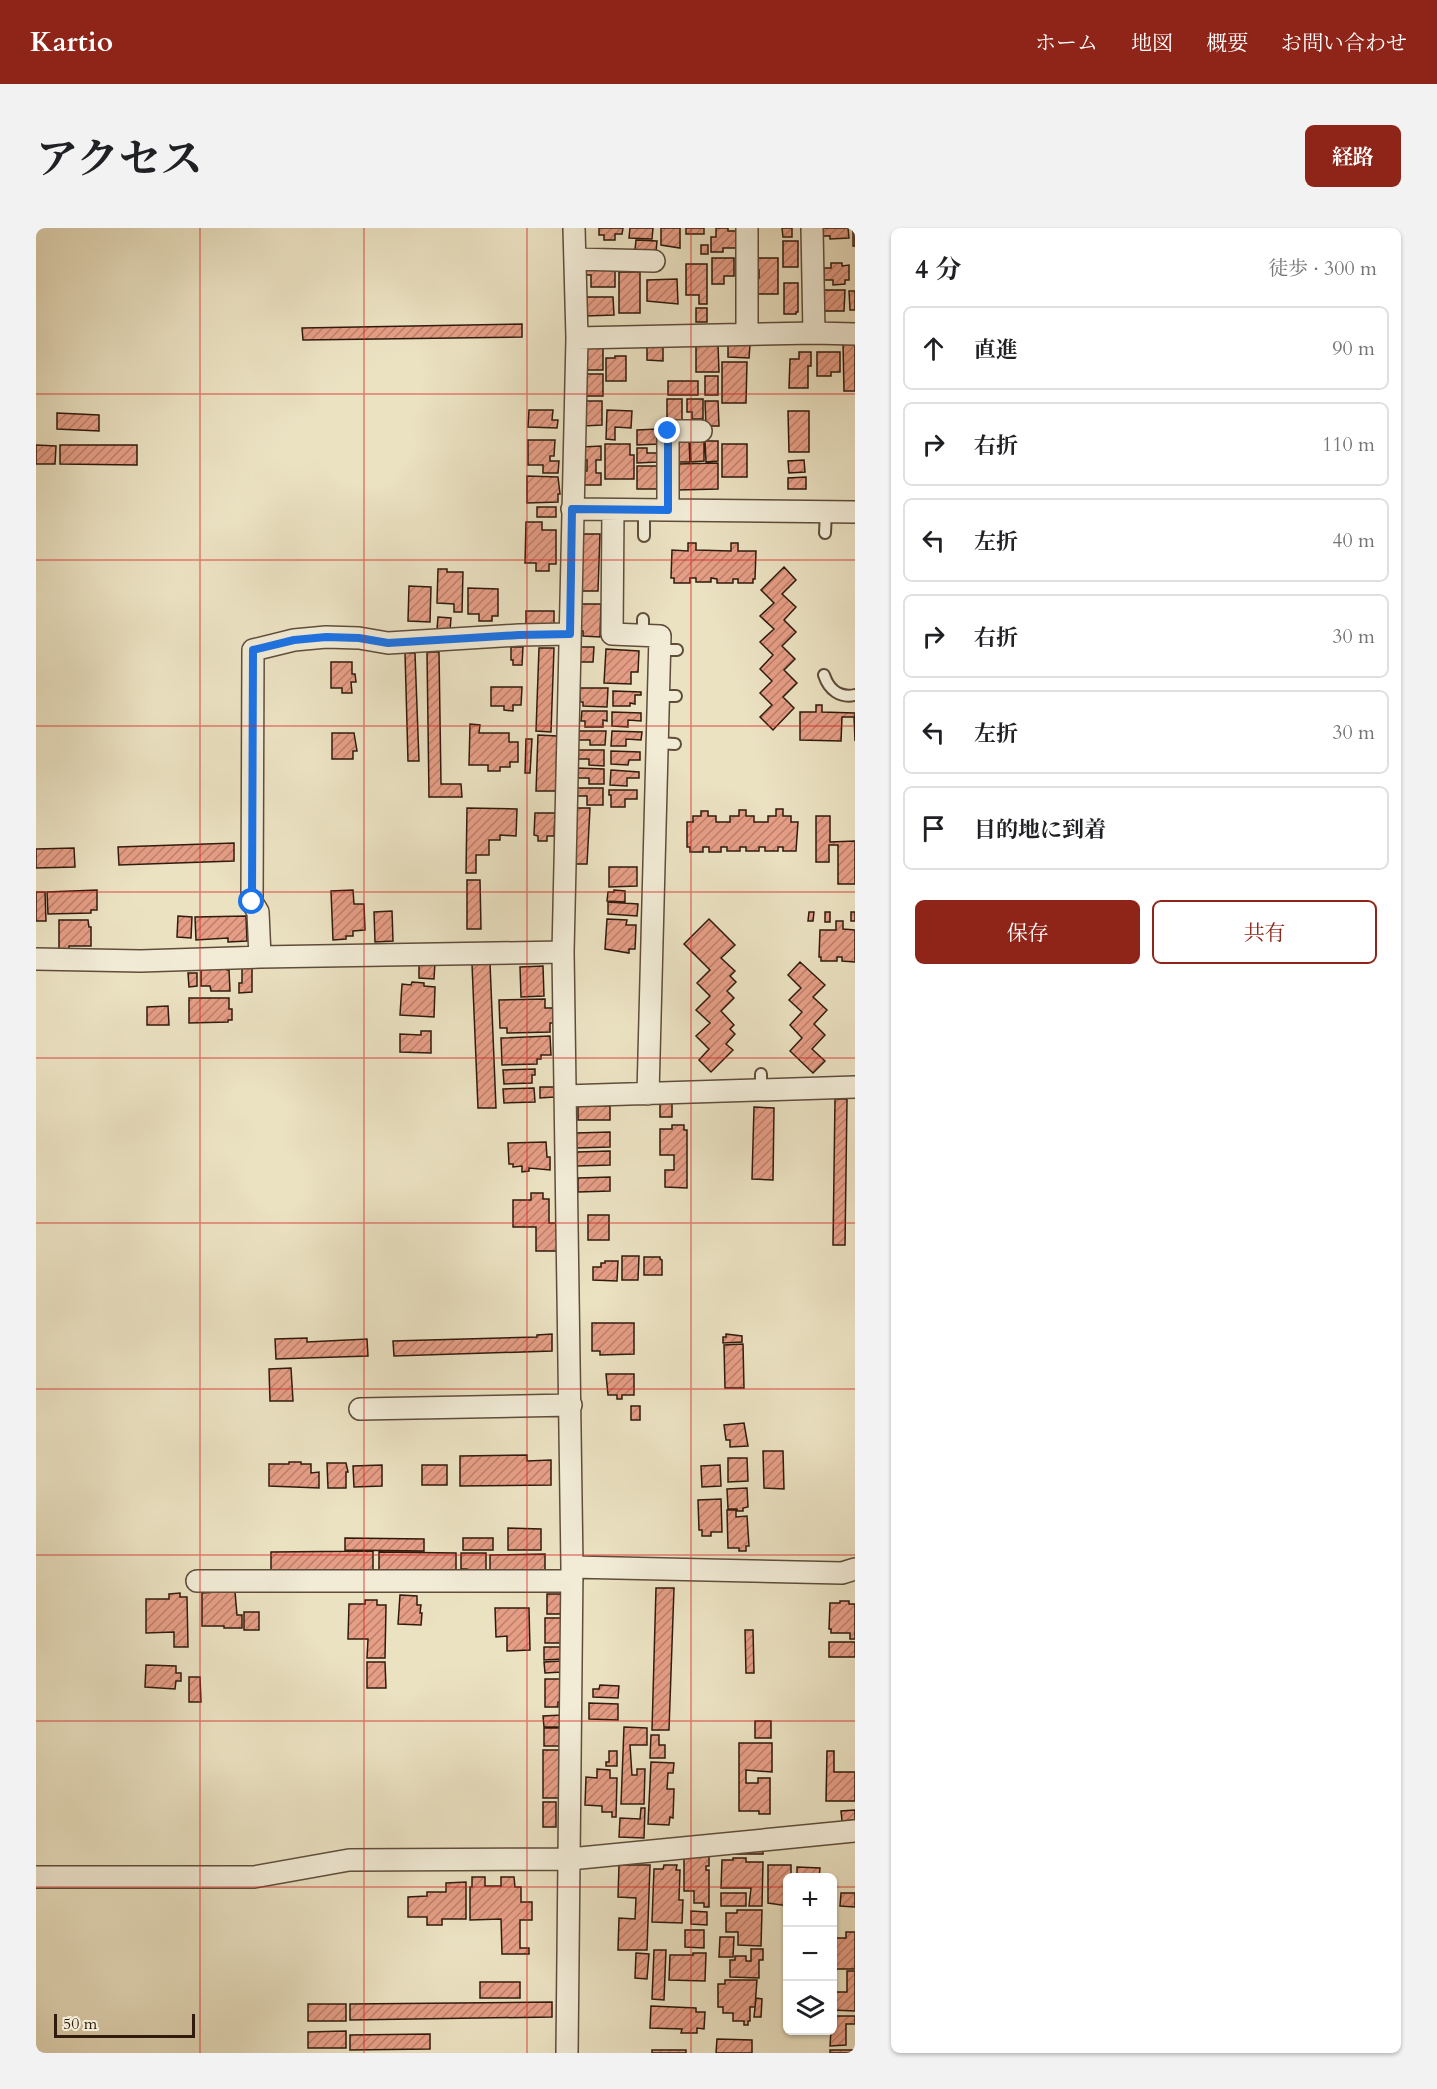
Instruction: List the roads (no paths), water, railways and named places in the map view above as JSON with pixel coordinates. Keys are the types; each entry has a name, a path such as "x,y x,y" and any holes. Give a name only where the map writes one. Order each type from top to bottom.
{"street":[{"path":"567,2053 572,1574 563,952 577,338 574,228"},
{"path":"747,228 747,334"},
{"path":"812,228 814,333"},
{"path":"575,259 654,261"},
{"path":"577,338 855,334"},
{"path":"668,510 668,431 701,431"},
{"path":"572,509 855,512"},
{"path":"614,510 612,634 643,627 660,636 668,650 666,744 648,1094"},
{"path":"260,957 258,912 252,902 253,650 294,640 326,637 359,638 388,643 570,634"},
{"path":"36,959 141,961 563,952"},
{"path":"566,1096 648,1094 761,1082 855,1087"},
{"path":"360,1410 571,1405"},
{"path":"197,1581 572,1574 842,1573 855,1569"},
{"path":"36,1877 254,1877 349,1860 570,1859 855,1831"}],"lane":[{"path":"644,510 644,536"},
{"path":"825,533 826,512"},
{"path":"824,675 826,682 835,692 849,696 855,695"}]}
